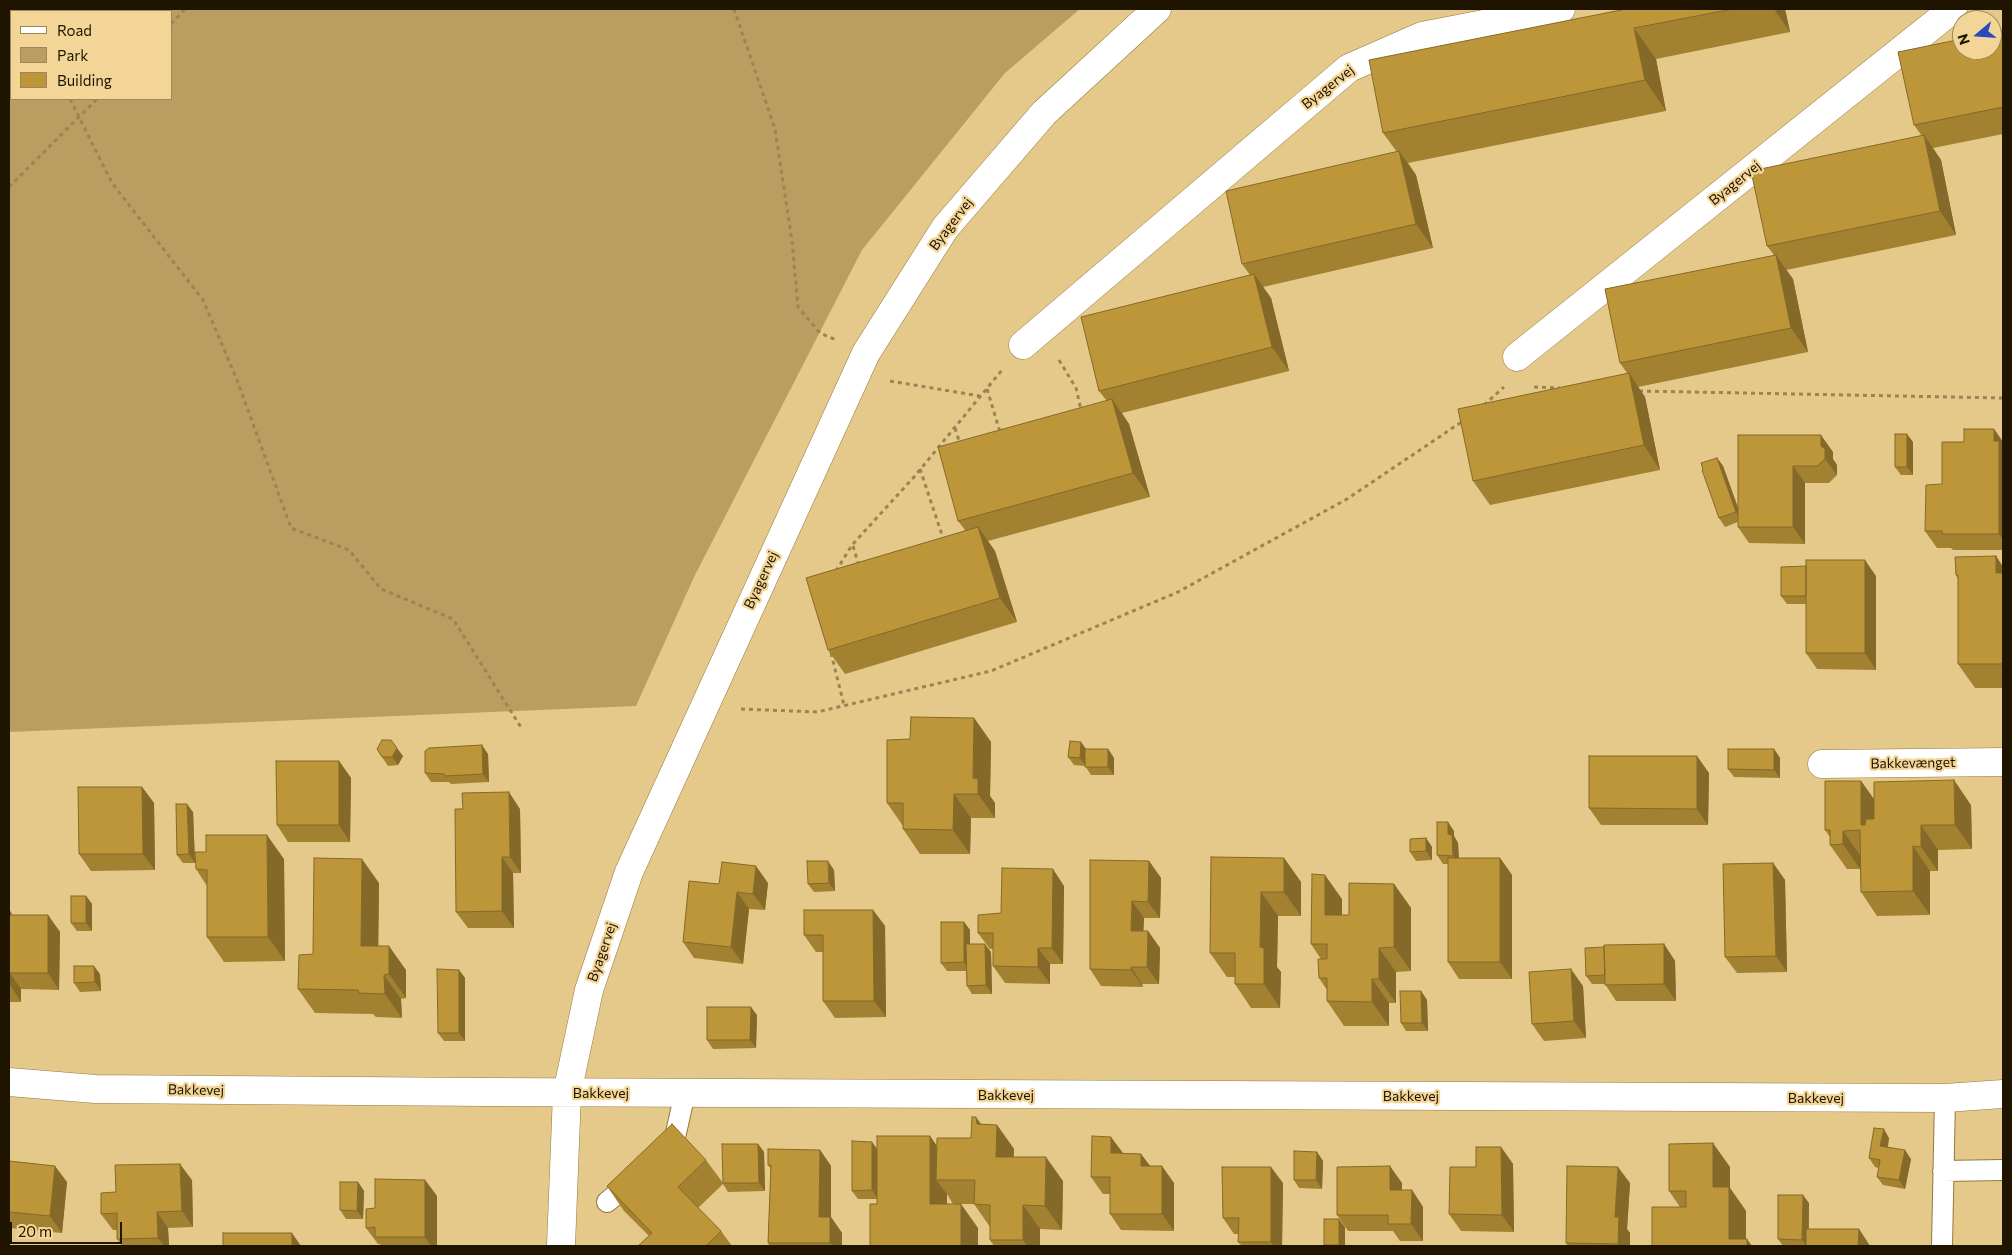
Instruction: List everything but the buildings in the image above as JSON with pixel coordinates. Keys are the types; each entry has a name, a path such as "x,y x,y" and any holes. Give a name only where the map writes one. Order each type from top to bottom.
{"street":[{"name":"Byagervej","path":"561,1246 568,1093 589,990 629,872 861,364 944,228 1044,113 1157,9"},
{"name":"Byagervej","path":"1032,337 1349,68 1422,36 1562,9"},
{"name":"Byagervej","path":"1517,357 1953,9"},
{"name":"Bakkevænget","path":"1822,764 2003,762"},
{"name":"Bakkevej","path":"9,1082 95,1089 568,1093 1945,1098 2003,1094"}],"lane":[{"path":"607,1202 673,1146 685,1093"},
{"path":"1942,1246 1945,1098"},
{"path":"1943,1171 2003,1170"}],"path":[{"path":"172,23 186,9"},
{"path":"734,9 775,129 792,241 798,307 820,333 861,364 981,396"},
{"path":"70,100 112,183 203,300 237,380 291,528 349,550 381,589 453,619 522,729"},
{"path":"9,187 96,100"},
{"path":"832,576 852,545 920,469 1032,337 1076,388 1083,419"},
{"path":"1479,409 1506,385 1517,357"},
{"path":"1506,385 1564,388"},
{"path":"987,389 1003,441"},
{"path":"1632,391 2003,397"},
{"path":"703,707 817,712 991,671 1178,592 1347,499 1465,420"},
{"path":"954,428 963,452"},
{"path":"920,469 945,544"},
{"path":"852,545 861,573"},
{"path":"830,647 844,705"}],"green space":[{"path":"9,9 1080,9 1005,73 862,250 694,577 636,706 9,732"}]}
